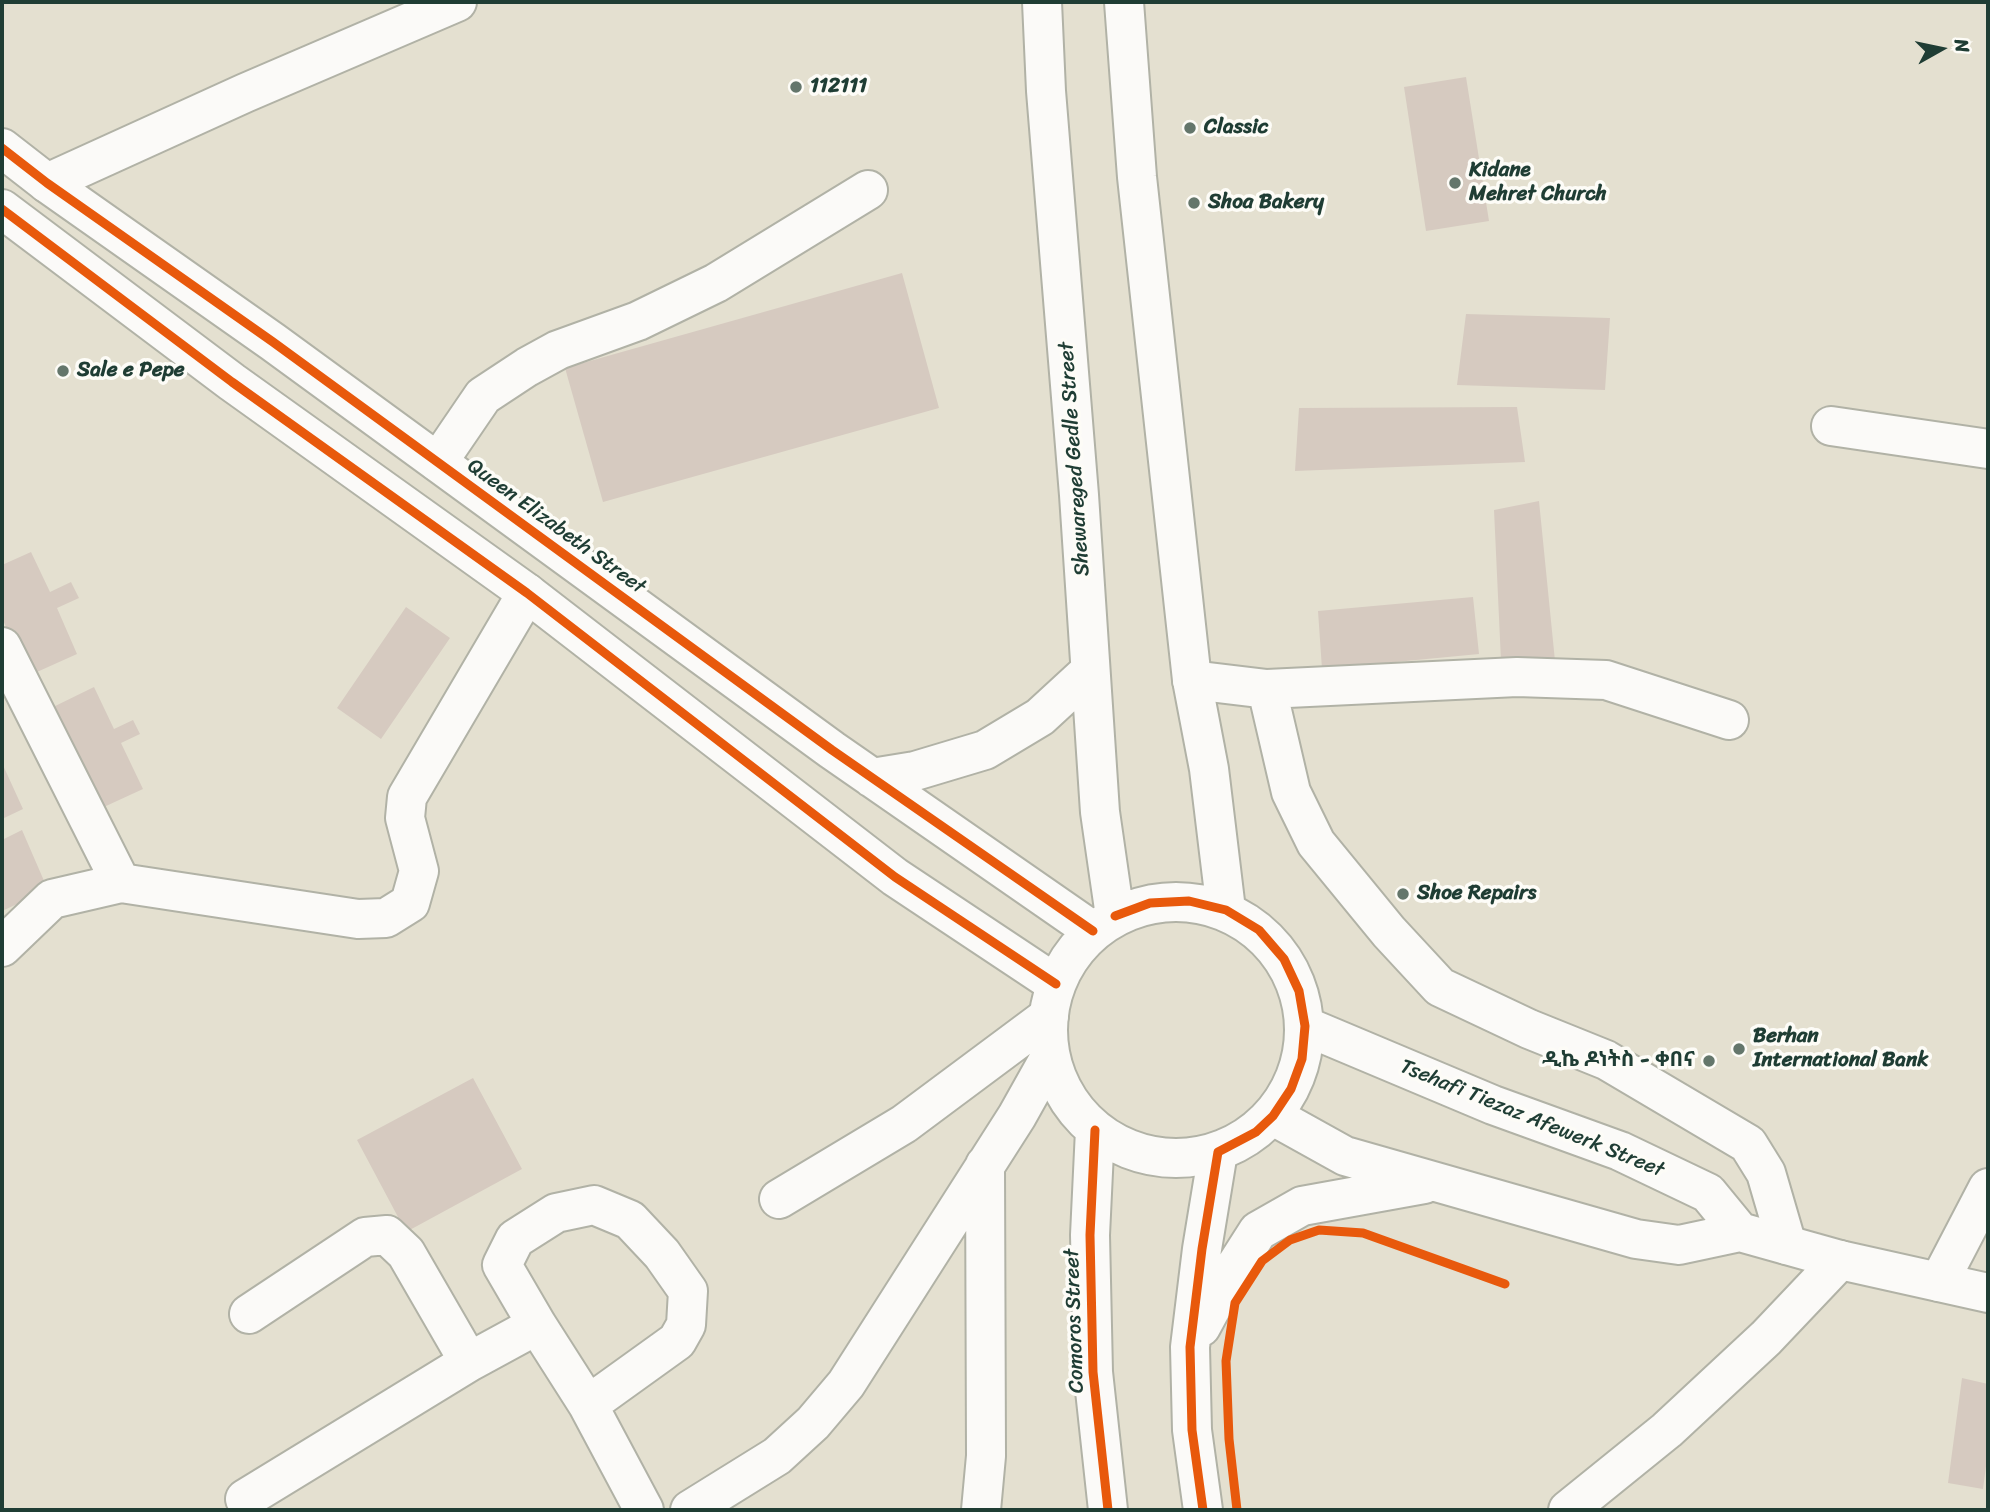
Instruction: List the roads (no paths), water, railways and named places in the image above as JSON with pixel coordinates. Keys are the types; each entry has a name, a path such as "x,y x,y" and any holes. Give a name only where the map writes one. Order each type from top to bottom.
{"main road":[{"path":"47,183 245,93 457,2"},
{"name":"Shewareged Gedle Street","path":"1042,2 1046,90 1079,495 1100,813 1104,924"},
{"path":"1124,2 1137,177 1192,680 1209,769 1226,910"},
{"name":"Queen Elizabeth Street","path":"2,148 832,750 1104,924"},
{"path":"438,463 483,396 527,367 558,350 638,321 716,283 868,190"},
{"path":"2,209 232,382 527,593 1052,1000"},
{"path":"1831,426 1988,449"},
{"path":"2,947 52,898 121,883 358,919 386,918 410,903 419,871 405,818 407,797 527,593"},
{"path":"2,647 121,883"},
{"path":"872,778 915,771 985,750 1040,717 1090,671"},
{"path":"1192,680 1267,689 1517,677 1606,680 1729,720"},
{"path":"1267,689 1291,792 1316,843 1440,987 1529,1029 1606,1060 1748,1144 1766,1172 1787,1245"},
{"path":"1189,901 1226,910 1259,930 1284,959 1299,991 1305,1026 1302,1059 1291,1089 1273,1116 1256,1132 1218,1152 1175,1160 1132,1152 1095,1130 1066,1097 1051,1056 1052,1000 1071,955 1104,924 1150,903 1189,901"},
{"path":"779,1199 904,1124 1052,1000"},
{"name":"Tsehafi Tiezaz Afewerk Street","path":"1305,1026 1493,1105 1620,1151 1708,1192 1740,1232"},
{"path":"690,1510 777,1457 813,1423 846,1384 1017,1116 1051,1056"},
{"path":"1273,1116 1345,1156 1636,1239 1679,1245 1740,1232 1840,1260 1988,1293"},
{"name":"Comoros Street","path":"1095,1130 1090,1235 1093,1372 1108,1510"},
{"path":"1203,1510 1192,1430 1190,1347 1218,1152"},
{"path":"981,1510 986,1456 985,1164"},
{"path":"1190,1347 1226,1281 1258,1231 1302,1206 1436,1182"},
{"path":"1939,1282 1988,1188"},
{"path":"588,1405 677,1341 686,1325 688,1291 663,1254 630,1220 594,1205 556,1213 516,1240 502,1265 588,1405 644,1510"},
{"path":"249,1314 365,1237 387,1235 406,1253 468,1362"},
{"path":"1568,1510 1667,1430 1766,1338 1840,1260"},
{"path":"245,1499 468,1362 537,1325"}],"place":[{"name":"112111","path":"796,87"},
{"name":"Classic","path":"1190,128"},
{"name":"Kidane Mehret Church","path":"1455,183"},
{"name":"Shoa Bakery","path":"1194,203"},
{"name":"Sale e Pepe","path":"63,371"},
{"name":"Shoe Repairs","path":"1403,894"},
{"name":"Berhan International Bank","path":"1739,1049"},
{"name":"ዲኬ ዶነትስ - ቀበና","path":"1709,1061"}]}
